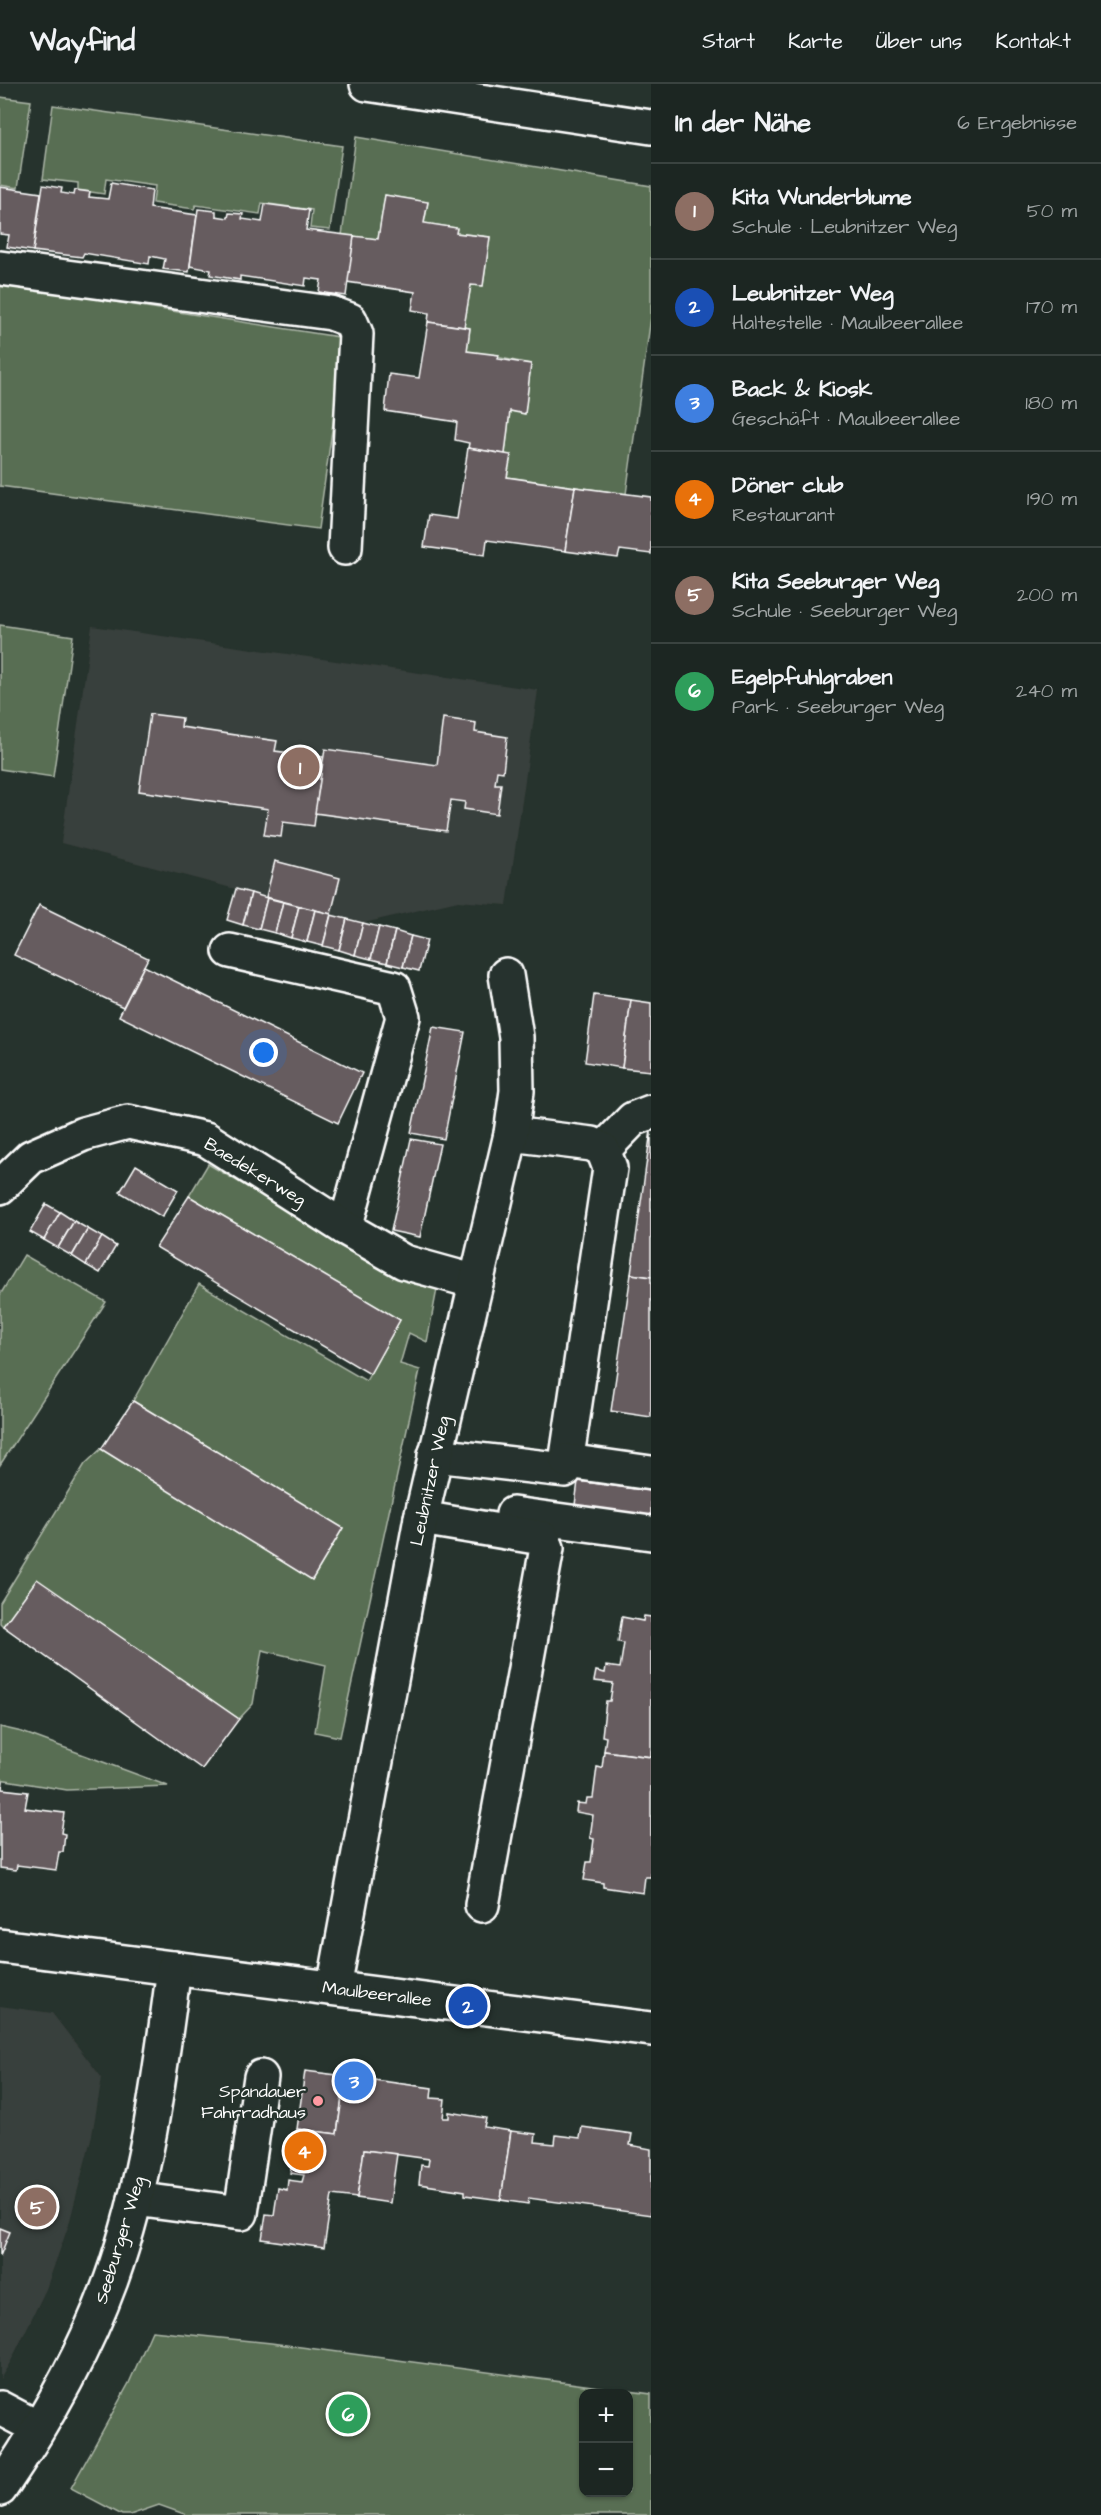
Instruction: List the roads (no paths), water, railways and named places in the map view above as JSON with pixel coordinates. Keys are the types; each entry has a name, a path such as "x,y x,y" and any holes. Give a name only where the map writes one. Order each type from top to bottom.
{"street":[{"path":"367,84 412,87 651,127"},
{"path":"0,267 331,313 350,320 356,334 345,548"},
{"path":"230,951 394,988 403,1017 345,1228"},
{"name":"Leubnitzer Weg","path":"334,1988 423,1509 511,1134 517,1091 516,1037 506,975"},
{"path":"603,1150 633,1119 651,1112"},
{"name":"Baedekerweg","path":"0,1187 31,1157 83,1134 128,1122 206,1139 345,1228 404,1262 476,1282"},
{"path":"435,1455 565,1470 610,1167 603,1150 592,1144 511,1134"},
{"path":"567,1461 651,1473"},
{"path":"423,1509 651,1533"},
{"path":"423,1509 542,1538 548,1548 482,1905"},
{"name":"Maulbeerallee","path":"0,1946 651,2030"},
{"name":"Seeburger Weg","path":"0,2489 38,2428 90,2331 111,2279 135,2199 149,2139 174,1968"},
{"path":"135,2199 241,2212 261,2077"},
{"path":"0,2408 38,2428"}],"place":[{"name":"Kita Wunderblume","path":"300,767"},
{"name":"Leubnitzer Weg","path":"468,2006"},
{"name":"Back & Kiosk","path":"354,2081"},
{"name":"Spandauer Fahrradhaus","path":"318,2101"},
{"name":"Döner club","path":"304,2151"},
{"name":"Kita Seeburger Weg","path":"37,2207"},
{"name":"Egelpfuhlgraben","path":"348,2414"}]}
